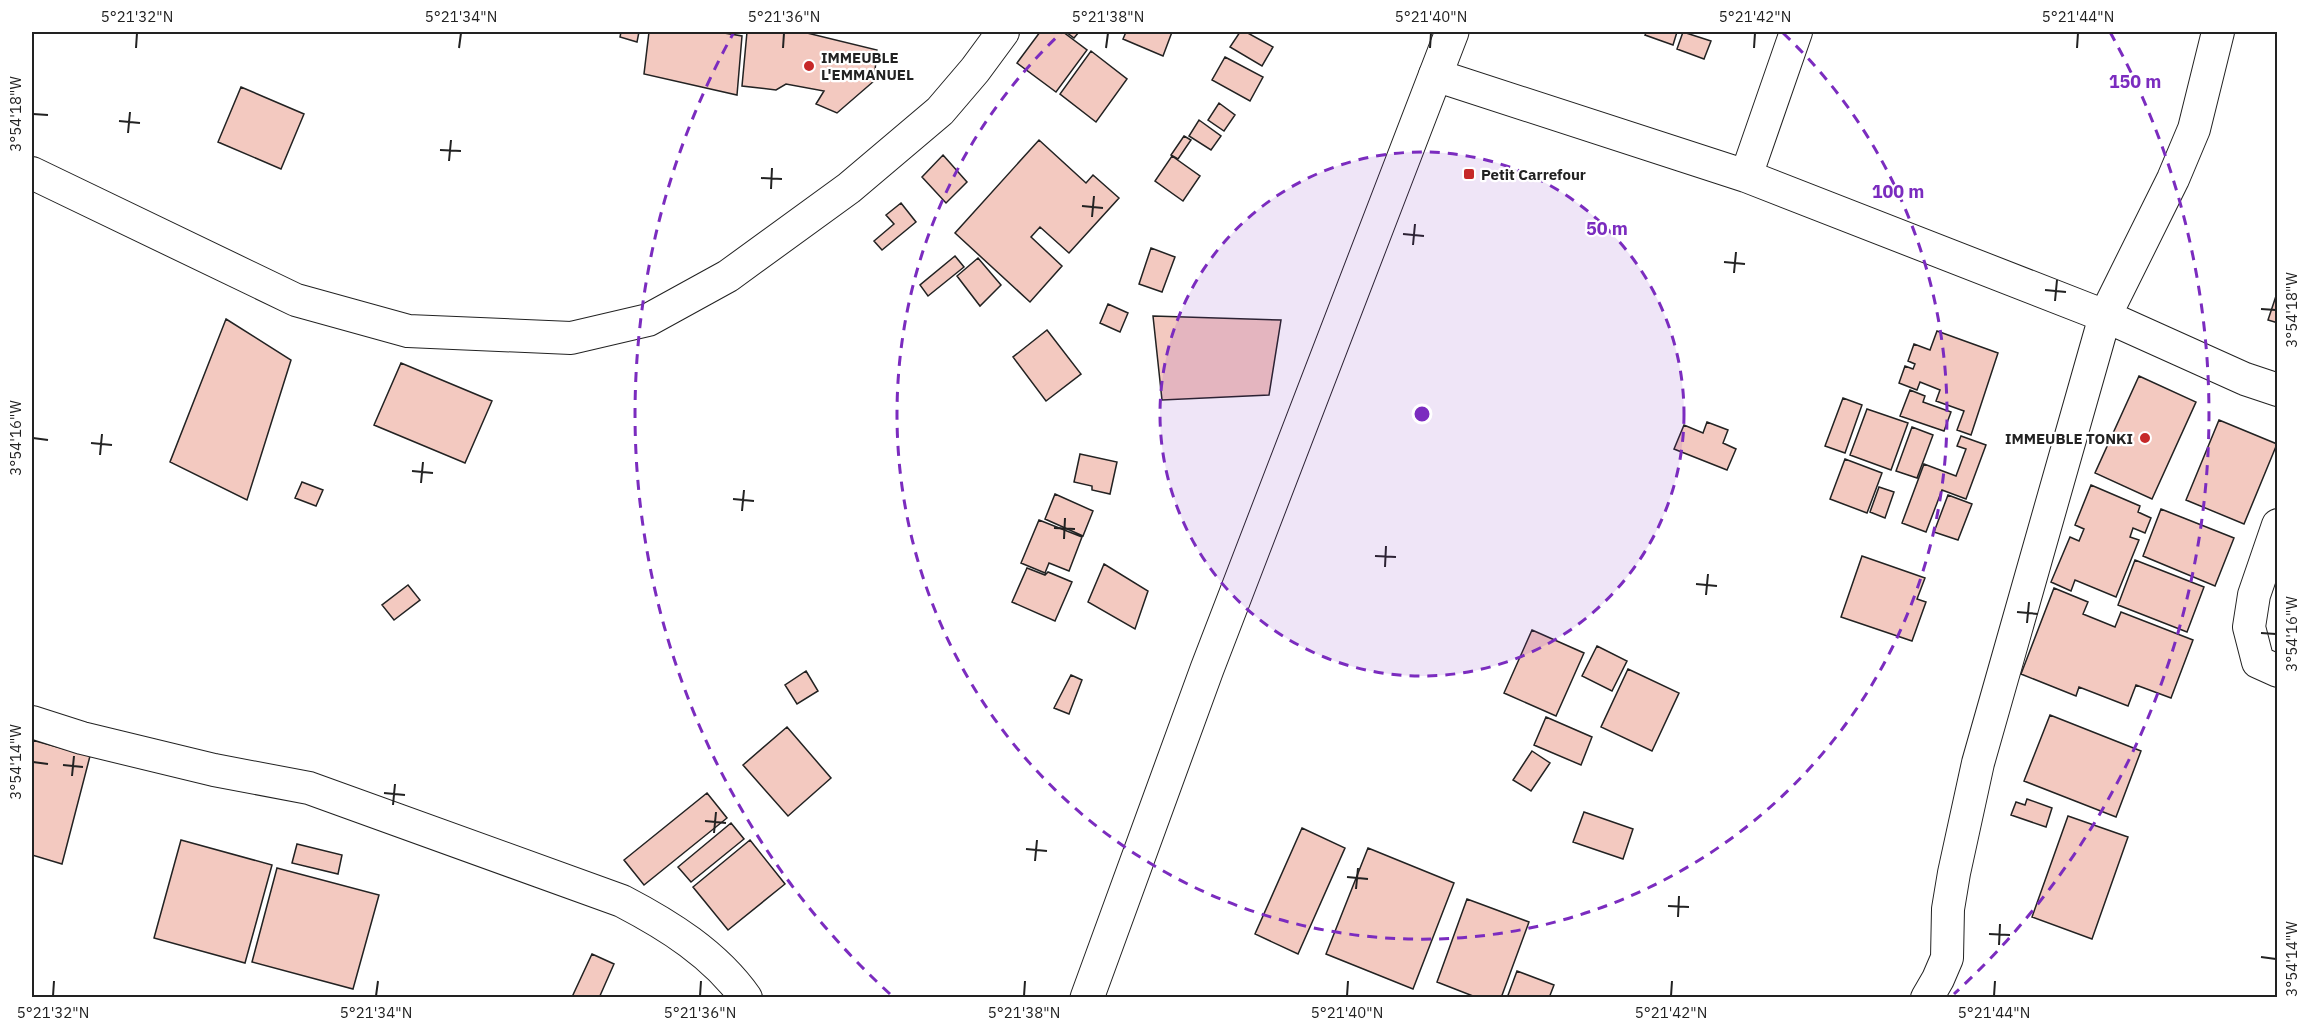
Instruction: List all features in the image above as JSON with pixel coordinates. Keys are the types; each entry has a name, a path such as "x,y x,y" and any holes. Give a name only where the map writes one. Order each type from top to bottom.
{"main road":[{"path":"1087,998 1207,669 1452,32"}],"street":[{"path":"32,173 296,300 408,331 571,338 648,320 728,276 849,188 940,111 975,70 996,32"},
{"path":"1746,176 1796,32"},
{"path":"1927,998 1947,958 1948,909 1978,763 2105,316 2173,179 2194,129 2218,32"},
{"path":"1435,75 1746,176 2105,316 2246,379 2277,390"},
{"path":"2277,525 2254,596 2249,627 2258,662 2277,671"},
{"path":"32,722 82,738 214,770 309,788 621,901 660,921 696,946 736,984 746,998"}],"building":[{"path":"621,32 639,32 637,42 620,37"},
{"path":"649,32 718,32 742,36 737,95 644,74"},
{"name":"IMMEUBLE L'EMMANUEL","path":"747,32 803,32 877,50 874,81 837,113 816,104 824,91 786,84 776,90 742,86"},
{"path":"1040,32 1063,32 1087,50 1056,92 1017,63"},
{"path":"1066,32 1079,32 1074,38"},
{"path":"1126,32 1172,32 1163,56 1123,39"},
{"path":"1240,32 1246,32 1273,47 1262,66 1230,47"},
{"path":"1647,32 1677,32 1673,45 1645,35"},
{"path":"1683,32 1711,41 1704,59 1677,49"},
{"path":"1091,51 1127,79 1096,122 1060,94"},
{"path":"1225,57 1263,77 1250,101 1212,80"},
{"path":"241,87 304,114 281,169 218,142"},
{"path":"1219,103 1235,115 1224,131 1208,120"},
{"path":"1199,120 1221,136 1211,150 1189,136"},
{"path":"1184,136 1191,140 1178,159 1171,155"},
{"path":"1039,140 1086,183 1093,175 1119,198 1069,253 1040,227 1031,237 1062,266 1030,302 955,233"},
{"path":"943,155 967,182 946,203 922,177"},
{"path":"1172,156 1200,176 1183,201 1155,181"},
{"path":"901,203 916,222 882,250 874,241 894,224 886,215"},
{"path":"1151,248 1175,257 1162,292 1139,284"},
{"path":"955,256 964,267 928,296 920,285"},
{"path":"978,258 1001,285 980,306 957,276"},
{"path":"2278,290 2278,323 2268,320"},
{"path":"1108,304 1128,313 1120,332 1100,323"},
{"path":"1153,316 1281,320 1269,395 1162,400"},
{"path":"226,319 291,360 247,500 170,462"},
{"path":"1047,330 1081,374 1046,401 1013,357"},
{"path":"1937,331 1998,353 1971,435 1957,430 1964,411 1936,401 1940,390 1920,382 1917,390 1899,383 1905,366 1913,369 1915,364 1908,361 1914,344 1930,350"},
{"path":"401,363 492,401 465,463 374,425"},
{"name":"IMMEUBLE TONKI","path":"2139,376 2196,402 2152,499 2095,473"},
{"path":"1910,390 1925,396 1923,402 1951,412 1944,431 1900,416"},
{"path":"1843,398 1862,405 1845,453 1825,446"},
{"path":"1867,409 1908,423 1891,470 1850,455"},
{"path":"2219,420 2277,444 2244,524 2186,500"},
{"path":"1707,422 1728,430 1723,443 1736,449 1727,470 1674,449 1684,425 1703,433"},
{"path":"1912,427 1933,435 1917,478 1896,471"},
{"path":"1961,436 1986,445 1966,499 1942,490 1926,532 1902,523 1924,464 1956,476 1966,449 1957,446"},
{"path":"1080,454 1117,462 1110,494 1092,490 1092,486 1074,482"},
{"path":"1845,459 1882,473 1867,513 1830,499"},
{"path":"302,482 323,490 316,506 295,498"},
{"path":"2091,485 2140,506 2138,512 2151,518 2145,533 2133,528 2130,537 2139,540 2116,597 2075,580 2071,591 2051,582 2070,537 2079,541 2084,529 2075,525"},
{"path":"1879,487 1894,492 1885,518 1870,512"},
{"path":"1055,494 1093,511 1083,536 1045,519"},
{"path":"1948,495 1972,504 1958,540 1934,532"},
{"path":"2161,509 2234,538 2215,586 2143,556"},
{"path":"1039,520 1082,537 1069,571 1049,563 1045,573 1021,563"},
{"path":"1862,556 1925,578 1917,599 1926,602 1912,641 1841,617"},
{"path":"2135,560 2204,587 2187,632 2118,605"},
{"path":"1104,564 1148,591 1135,629 1088,602"},
{"path":"1027,568 1045,575 1048,572 1072,582 1055,621 1012,602"},
{"path":"408,585 420,600 394,620 382,605"},
{"path":"2054,588 2088,602 2083,614 2115,627 2121,612 2193,640 2171,698 2136,685 2128,706 2079,687 2076,696 2021,674"},
{"path":"1532,630 1584,653 1556,716 1504,693"},
{"path":"1597,646 1627,661 1612,691 1582,676"},
{"path":"1628,669 1679,693 1652,751 1601,727"},
{"path":"806,671 818,691 797,704 785,685"},
{"path":"1071,675 1082,680 1069,714 1054,708"},
{"path":"2050,715 2141,751 2116,817 2024,781"},
{"path":"1546,717 1592,737 1581,765 1534,745"},
{"path":"787,727 831,778 788,816 743,765"},
{"path":"32,740 90,756 62,864 32,855"},
{"path":"1532,751 1550,763 1531,791 1513,780"},
{"path":"707,793 727,818 644,885 624,860"},
{"path":"2027,799 2052,808 2046,827 2011,815 2016,802 2025,805"},
{"path":"1584,812 1633,829 1623,859 1573,842"},
{"path":"2068,816 2128,837 2092,939 2032,917"},
{"path":"731,823 744,839 691,882 678,867"},
{"path":"1302,828 1345,848 1298,954 1255,934"},
{"path":"181,840 272,865 245,963 154,938"},
{"path":"750,840 785,884 728,930 693,887"},
{"path":"297,844 342,855 338,874 292,863"},
{"path":"1368,848 1454,883 1413,989 1326,954"},
{"path":"277,868 379,895 353,989 252,962"},
{"path":"1467,899 1529,922 1501,998 1478,998 1437,982"},
{"path":"592,954 614,964 599,998 572,997"},
{"path":"1517,971 1554,985 1549,998 1507,998"}],"place":[{"name":"IMMEUBLE L'EMMANUEL","path":"809,66"},
{"name":"Petit Carrefour","path":"1469,174"},
{"name":"IMMEUBLE TONKI","path":"2145,438"}]}
